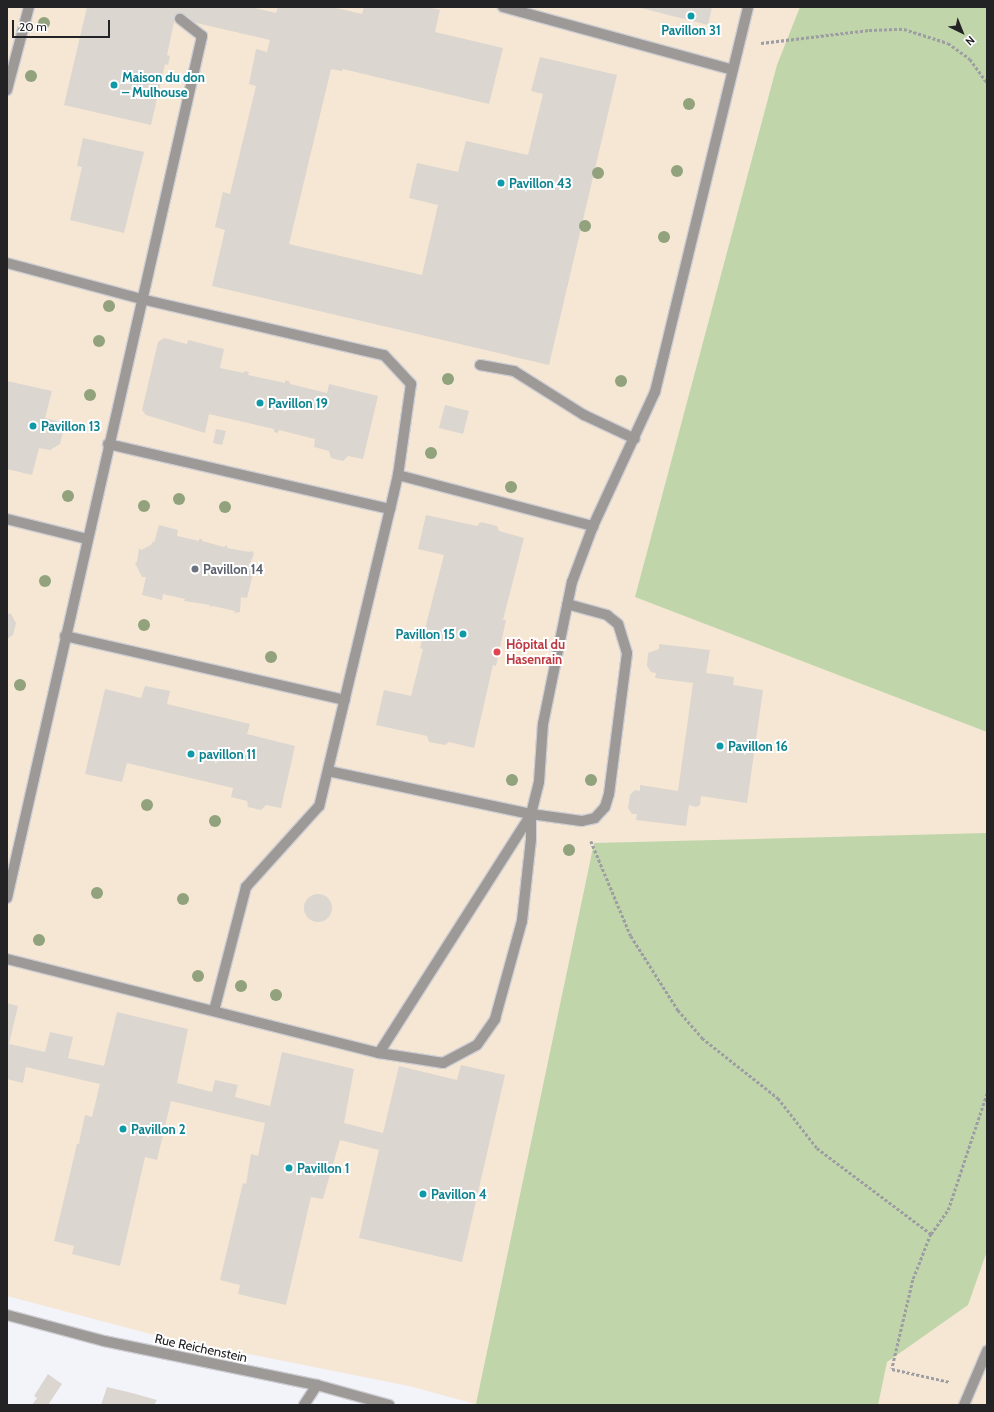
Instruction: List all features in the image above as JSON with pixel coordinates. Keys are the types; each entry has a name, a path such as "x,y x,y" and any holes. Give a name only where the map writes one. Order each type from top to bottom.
{"street":[{"path":"7,90 29,7"},
{"path":"504,7 733,70"},
{"path":"7,959 378,1053 443,1063 477,1045 495,1019 522,921 531,839 531,814 539,782 543,724 567,604 593,526 635,439 655,392 663,365 733,70 738,43 748,7"},
{"path":"7,898 141,298 202,36 180,19"},
{"path":"7,263 141,298 384,355 411,384 398,475 320,806 246,888 214,1011"},
{"path":"480,365 514,371 584,415 635,439"},
{"path":"108,444 390,509"},
{"path":"398,475 593,526"},
{"path":"7,519 87,539"},
{"path":"328,770 531,814 582,821 595,818 605,807 609,794 627,652 618,624 607,615 567,604"},
{"path":"65,636 344,700"},
{"path":"378,1053 531,814"},
{"name":"Rue Reichenstein","path":"7,1315 104,1341 317,1385 389,1405"},
{"path":"964,1405 987,1351"},
{"path":"304,1405 317,1385"}],"path":[{"path":"738,43 782,41 869,30 904,29 948,43 970,59 987,82"},
{"path":"582,821 631,936 678,1010 702,1038 778,1098 817,1148 931,1234"},
{"path":"972,1387 892,1369 913,1280 931,1234 948,1210 987,1093"}],"shaded area":[{"name":"Hôpital du Hasenrain","path":"7,7 987,7 987,1405 479,1405 409,1386 158,1336 7,1296"}],"green space":[{"path":"800,7 987,7 987,732 635,597 777,65"},
{"path":"987,833 987,1251 968,1305 887,1362 878,1405 476,1404 594,843"}],"building":[{"name":"Pavillon 43","path":"87,7 251,7 276,13 278,7 332,7 362,14 364,7 427,7 440,10 435,32 503,48 489,104 343,69 342,71 331,69 289,244 422,275 438,205 409,198 417,163 458,172 466,141 528,155 543,94 531,91 540,57 617,75 549,365 212,286 225,230 215,227 223,192 230,194 256,86 249,84 256,49 267,52 270,40 175,18 167,55 170,56 168,65 165,64 151,125 64,105"},
{"name":"Pavillon 31","path":"637,7 712,7 708,25"},
{"path":"83,138 144,152 124,233 70,220 82,167 77,166"},
{"name":"Pavillon 19","path":"164,338 187,344 188,340 224,349 220,368 244,373 244,371 249,372 248,375 285,383 285,380 290,382 290,384 327,393 329,384 378,396 363,459 348,456 343,461 331,458 329,451 314,447 315,439 279,430 278,433 274,432 274,429 209,414 205,433 146,415 142,410 158,342"},
{"name":"Pavillon 13","path":"7,381 52,391 45,418 57,421 63,432 60,444 50,450 39,448 32,475 7,469"},
{"path":"445,405 469,411 463,434 439,428"},
{"path":"216,429 226,431 222,445 213,443"},
{"name":"Pavillon 15","path":"426,515 477,526 481,522 497,526 499,531 524,538 503,620 506,620 496,666 493,665 474,748 449,742 445,745 429,742 427,736 376,725 384,690 411,696 423,649 420,648 444,555 418,549"},
{"name":"Pavillon 14","path":"159,525 178,530 177,536 199,541 199,539 202,539 202,541 224,547 227,545 227,548 249,552 252,551 254,554 248,568 254,570 247,598 241,597 240,612 234,613 235,611 213,606 209,607 210,605 184,601 185,599 163,594 162,600 142,595 146,577 142,577 135,563 137,562 139,548 141,550 151,545 153,541 154,543"},
{"path":"7,613 11,614 16,623 13,635 7,639"},
{"name":"Pavillon 16","path":"659,644 710,650 706,673 734,677 733,685 763,690 747,803 701,796 700,805 696,807 689,805 686,826 636,820 637,814 632,814 628,808 630,795 635,790 640,791 640,785 678,791 693,683 655,678 656,673 651,672 647,666 648,653 659,649"},
{"name":"pavillon 11","path":"145,686 170,691 167,704 250,724 247,734 295,746 281,808 266,805 261,810 248,807 247,801 231,797 233,788 127,763 122,782 85,774 105,689 141,698"},
{"path":"318,894 328,898 332,908 328,918 318,922 308,918 304,908 308,898"},
{"path":"7,1003 18,1006 9,1044 45,1052 50,1032 73,1037 68,1058 104,1066 117,1012 188,1029 177,1083 212,1092 215,1080 238,1085 235,1097 270,1106 282,1052 354,1069 344,1123 383,1133 399,1066 457,1080 461,1065 505,1075 462,1262 359,1238 379,1150 340,1140 323,1199 311,1197 286,1305 238,1294 240,1285 220,1280 243,1183 246,1184 251,1154 258,1156 265,1123 171,1101 157,1160 145,1157 120,1266 72,1254 74,1246 54,1241 77,1144 81,1143 79,1142 85,1115 92,1117 100,1084 26,1067 23,1083 7,1079"},
{"path":"48,1374 62,1384 48,1405 32,1405 37,1398 34,1396"},
{"path":"107,1387 157,1400 154,1405 101,1405"}],"place":[{"name":"Pavillon 31","path":"691,16"},
{"name":"Maison du don – Mulhouse","path":"114,85"},
{"name":"Pavillon 43","path":"501,183"},
{"name":"Pavillon 19","path":"260,403"},
{"name":"Pavillon 13","path":"33,426"},
{"name":"Pavillon 14","path":"195,569"},
{"name":"Pavillon 15","path":"463,634"},
{"name":"Hôpital du Hasenrain","path":"497,652"},
{"name":"Pavillon 16","path":"720,746"},
{"name":"pavillon 11","path":"191,754"},
{"name":"Pavillon 2","path":"123,1129"},
{"name":"Pavillon 1","path":"289,1168"},
{"name":"Pavillon 4","path":"423,1194"}]}
